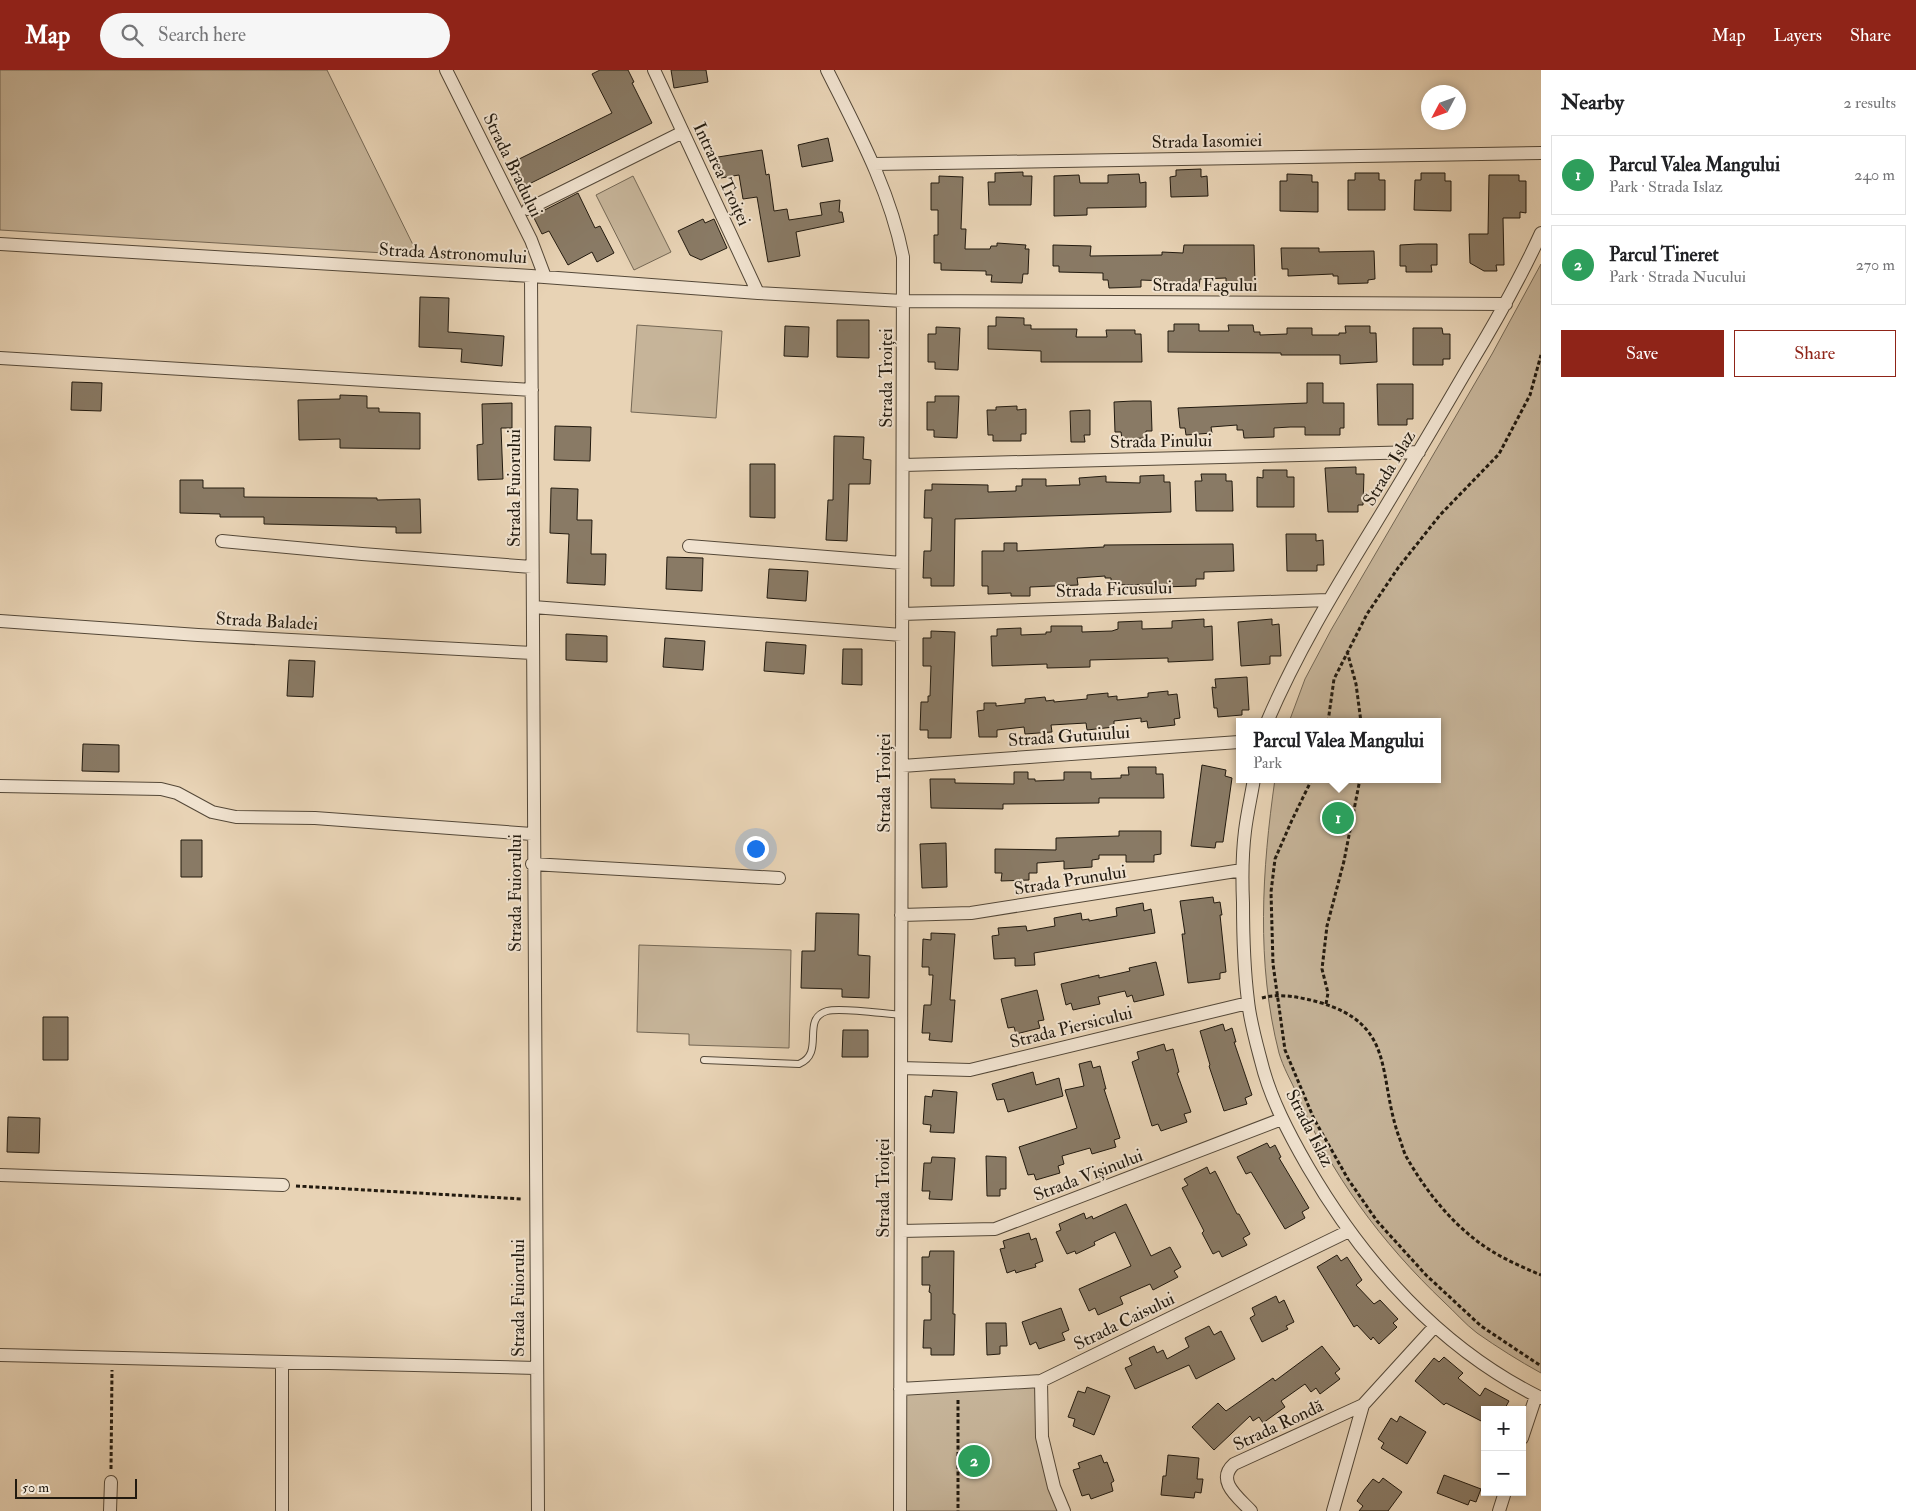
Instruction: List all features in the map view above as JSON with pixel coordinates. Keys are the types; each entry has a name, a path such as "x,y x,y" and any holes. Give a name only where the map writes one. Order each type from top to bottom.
{"street":[{"name":"Strada Bradului","path":"446,70 530,240 545,277"},
{"name":"Intrarea Troiței","path":"654,70 758,293"},
{"name":"Strada Troiței","path":"827,70 874,164 898,231 903,257 900,1511"},
{"path":"528,208 683,132"},
{"name":"Strada Iasomiei","path":"874,164 1541,153"},
{"name":"Strada Islaz","path":"1270,718 1286,681 1328,600 1419,452 1506,304 1541,233"},
{"name":"Strada Astronomului","path":"0,244 531,276 758,293 903,301"},
{"name":"Strada Fuiorului","path":"531,276 532,864 538,1511"},
{"name":"Strada Fagului","path":"903,301 1506,304"},
{"path":"0,358 532,390"},
{"name":"Strada Pinului","path":"903,465 1419,452"},
{"path":"222,541 532,567"},
{"path":"689,546 902,562"},
{"name":"Strada Ficusului","path":"902,614 1328,600"},
{"path":"533,606 902,635"},
{"name":"Strada Baladei","path":"0,621 208,636 533,654"},
{"name":"Strada Gutuiului","path":"902,766 1236,742"},
{"name":"Strada Islaz","path":"1253,783 1245,832 1242,870 1248,1003 1261,1062 1282,1119 1308,1168 1349,1231 1388,1279 1434,1326 1483,1364 1538,1397"},
{"path":"0,786 161,789 177,793 212,812 236,817 315,818 532,834"},
{"path":"532,864 779,878"},
{"name":"Strada Prunului","path":"902,915 971,914 1242,870"},
{"name":"Strada Piersicului","path":"901,1068 970,1070 1248,1003"},
{"name":"Strada Vișinului","path":"901,1231 995,1229 1282,1119"},
{"path":"0,1175 283,1186"},
{"name":"Strada Caisului","path":"900,1389 1041,1381 1349,1231"},
{"name":"Strada Rondă","path":"1251,1511 1226,1481 1229,1468 1363,1405 1434,1326"},
{"path":"0,1355 536,1368"},
{"path":"282,1362 282,1511"},
{"path":"1041,1381 1042,1437 1054,1487 1064,1511"},
{"path":"1526,1428 1538,1397"},
{"name":"Strada Rondă","path":"1333,1511 1363,1405"},
{"path":"110,1511 111,1482"},
{"path":"1499,1511 1504,1496"}],"lane":[{"path":"704,1060 799,1064 808,1059 811,1054 814,1022 822,1013 834,1010 902,1015"}],"path":[{"path":"1329,718 1334,679 1367,614 1420,539 1440,515 1499,454 1530,395 1541,355"},
{"path":"1347,652 1356,684 1360,718"},
{"path":"1310,783 1275,859 1271,892 1270,924 1273,964 1285,1050 1314,1119 1348,1179 1377,1221 1426,1275 1481,1326 1541,1366"},
{"path":"1326,1004 1328,993 1322,969 1327,926 1344,861 1359,783"},
{"path":"1248,1003 1268,996 1305,998 1326,1004 1346,1013 1362,1025 1375,1040 1381,1054 1394,1123 1406,1156 1424,1184 1468,1234 1516,1265 1541,1275"},
{"path":"283,1186 535,1200"},
{"path":"111,1482 112,1358"},
{"path":"958,1386 958,1511"}],"shaded area":[{"path":"0,70 327,70 418,255 0,230"},
{"path":"633,176 671,252 634,270 596,195"},
{"path":"1541,264 1541,1373 1516,1359 1464,1322 1400,1256 1360,1206 1342,1179 1310,1123 1279,1053 1267,985 1264,951 1264,882 1274,783 1441,783 1441,718 1290,718 1305,679 1331,630 1492,354"},
{"path":"637,325 722,331 716,418 631,412"},
{"path":"639,945 791,950 789,1048 689,1045 689,1034 637,1032"},
{"path":"1041,1381 1042,1437 1064,1511 900,1511 900,1389"}],"building":[{"path":"600,70 628,70 634,82 632,83 652,123 519,189 507,165 612,113 592,74"},
{"path":"671,70 706,70 708,82 674,88"},
{"path":"828,138 833,161 802,167 798,145"},
{"path":"762,150 766,175 769,174 774,211 787,209 789,220 822,215 820,203 840,200 839,212 842,212 844,222 796,232 800,256 768,262 757,197 743,199 739,175 721,178 718,157"},
{"path":"1201,169 1201,177 1207,176 1208,196 1171,197 1170,177 1176,176 1176,170"},
{"path":"1023,172 1023,176 1032,176 1031,205 989,205 988,182 995,182 995,173"},
{"path":"1355,173 1379,173 1379,180 1385,180 1385,210 1348,210 1348,180 1355,180"},
{"path":"1421,173 1445,173 1445,181 1451,181 1451,211 1414,210 1415,180 1421,180"},
{"path":"1139,174 1140,183 1146,182 1146,207 1087,208 1087,215 1054,216 1054,176 1079,175 1080,183 1108,183 1108,175"},
{"path":"1287,174 1312,175 1312,182 1318,182 1318,212 1280,211 1280,181 1287,181"},
{"path":"1489,175 1519,175 1519,181 1526,181 1526,213 1520,212 1520,218 1503,218 1504,265 1496,265 1497,271 1484,271 1470,263 1469,234 1488,234"},
{"path":"939,176 963,177 961,229 966,229 965,249 990,249 991,246 997,246 997,243 1026,245 1025,249 1029,249 1028,274 1023,274 1022,283 991,282 992,275 986,275 986,271 941,270 941,263 934,263 934,235 938,235 938,210 931,210 931,183 939,183"},
{"path":"578,193 595,228 600,226 614,253 597,262 592,252 568,265 549,231 542,234 533,216"},
{"path":"703,219 705,223 714,219 727,248 701,260 690,255 678,231"},
{"path":"1437,244 1437,265 1431,265 1432,272 1406,272 1406,266 1400,266 1400,245"},
{"path":"1053,245 1091,246 1090,256 1162,255 1162,252 1183,253 1184,245 1254,245 1255,283 1226,284 1226,278 1200,279 1199,287 1166,285 1166,281 1141,280 1141,287 1109,288 1108,280 1103,280 1103,273 1059,272 1059,266 1053,266"},
{"path":"1281,248 1319,248 1319,252 1374,251 1375,279 1368,280 1368,283 1338,284 1338,276 1333,276 1333,274 1288,276 1288,269 1282,269"},
{"path":"420,297 449,298 448,332 504,336 502,366 461,362 462,349 419,347"},
{"path":"996,317 1024,318 1024,325 1031,325 1031,329 1077,329 1076,337 1107,337 1106,330 1135,330 1135,334 1141,334 1142,362 1041,362 1041,351 988,349 988,326 996,326"},
{"path":"837,320 869,320 869,358 837,357"},
{"path":"1174,324 1199,324 1199,331 1229,331 1228,325 1253,325 1254,332 1260,332 1260,335 1287,334 1287,328 1312,328 1312,335 1339,335 1339,333 1346,333 1345,326 1370,326 1370,333 1376,333 1377,362 1340,364 1340,355 1168,352 1168,331 1174,331"},
{"path":"785,326 809,327 808,357 784,356"},
{"path":"936,327 960,328 958,370 935,369 935,362 928,362 928,334 936,334"},
{"path":"1413,328 1442,328 1443,334 1450,334 1450,359 1443,359 1443,365 1413,365"},
{"path":"72,382 102,383 101,411 71,410"},
{"path":"1307,383 1323,383 1323,403 1344,403 1344,428 1340,428 1340,435 1305,435 1305,427 1290,427 1274,428 1274,437 1244,438 1243,430 1237,430 1237,425 1211,427 1212,433 1186,435 1185,428 1180,428 1178,408 1307,403"},
{"path":"1377,384 1413,384 1413,419 1407,419 1407,425 1378,425"},
{"path":"340,395 367,396 367,408 379,408 379,412 420,413 420,449 340,448 340,439 299,440 298,400 340,399"},
{"path":"935,396 959,396 957,438 934,437 934,430 927,430 927,402 935,402"},
{"path":"1151,401 1152,431 1146,431 1146,438 1122,439 1121,432 1115,432 1114,402"},
{"path":"512,403 512,428 501,428 503,479 478,480 477,445 483,444 482,404"},
{"path":"1017,406 1017,410 1026,409 1026,434 1021,434 1021,441 993,441 993,435 988,435 987,410 996,410 996,407"},
{"path":"1090,410 1090,435 1084,435 1085,442 1071,442 1070,411"},
{"path":"555,426 591,427 590,461 554,460"},
{"path":"834,436 864,437 863,459 871,460 870,484 849,484 847,541 826,540 828,500 833,500"},
{"path":"750,464 775,464 775,518 750,517"},
{"path":"1356,467 1356,474 1364,474 1363,505 1358,505 1358,512 1328,512 1325,468"},
{"path":"1263,470 1287,470 1287,477 1294,477 1294,507 1257,507 1257,477 1263,478"},
{"path":"1201,474 1226,474 1226,481 1232,481 1233,511 1196,511 1195,481 1202,481"},
{"path":"1164,475 1164,482 1170,482 1171,512 955,519 954,586 931,586 931,578 923,578 924,551 931,551 932,518 924,518 925,490 932,490 932,484 988,485 988,492 1016,491 1016,486 1022,486 1022,479 1046,479 1046,486 1080,485 1079,478 1106,476 1106,482 1140,483 1140,476"},
{"path":"180,480 203,480 203,488 244,488 244,497 420,499 421,533 396,533 396,527 264,524 264,517 220,517 220,514 180,513"},
{"path":"551,488 578,489 577,520 592,520 591,554 606,554 605,585 567,583 569,534 550,533"},
{"path":"1286,534 1316,534 1316,541 1323,540 1324,565 1317,565 1317,571 1287,571"},
{"path":"1004,543 1017,543 1017,551 1104,547 1104,545 1233,544 1234,571 1204,572 1204,579 1196,579 1196,586 1160,587 1160,584 1111,585 1111,578 1105,578 1105,576 1077,578 1078,585 1030,587 1030,596 1011,596 1011,593 988,594 988,586 982,586 982,551 1004,551"},
{"path":"667,557 703,558 702,591 666,589"},
{"path":"769,569 808,571 806,601 767,598"},
{"path":"1204,619 1204,627 1212,626 1213,660 1168,662 1168,658 1090,660 1090,667 1047,668 1047,664 992,666 991,636 997,636 997,629 1021,628 1021,635 1046,634 1046,632 1051,632 1051,626 1082,626 1082,632 1112,631 1118,629 1118,622 1142,621 1142,629 1172,628 1172,621"},
{"path":"1272,619 1272,625 1279,624 1281,656 1270,656 1270,664 1241,666 1238,622"},
{"path":"931,631 955,632 951,738 928,738 928,730 920,730 921,702 928,702 928,696 930,696 931,666 923,666 923,638 931,638"},
{"path":"566,634 607,636 607,662 566,660"},
{"path":"665,638 705,641 703,670 663,667"},
{"path":"766,642 806,645 804,674 764,671"},
{"path":"843,649 862,649 862,685 842,684"},
{"path":"289,660 315,661 313,697 287,696"},
{"path":"1247,677 1249,710 1242,710 1242,715 1218,717 1217,708 1214,708 1212,687 1216,688 1215,679"},
{"path":"1168,691 1168,695 1177,694 1180,718 1174,719 1175,725 1148,728 1147,721 1141,722 1141,718 1114,721 1114,727 1087,730 1086,723 1051,725 1052,732 1025,734 1024,727 997,730 997,737 979,737 977,711 984,710 984,703 996,703 996,706 1025,703 1025,699 1045,697 1046,701 1054,700 1054,702 1087,699 1087,695 1108,693 1108,697 1117,696 1117,700 1148,697 1148,693"},
{"path":"83,744 119,745 119,772 82,771"},
{"path":"1202,765 1226,770 1225,776 1232,778 1223,842 1216,842 1215,848 1191,846"},
{"path":"1128,767 1156,767 1156,774 1163,774 1164,798 1099,798 1099,803 1003,804 1003,809 931,808 930,779 955,779 955,783 1014,784 1014,772 1028,772 1028,779 1035,779 1035,781 1064,780 1064,772 1091,772 1091,779 1121,778 1121,775 1129,775"},
{"path":"1119,831 1161,831 1161,854 1154,855 1154,862 1126,862 1126,855 1099,855 1099,859 1092,860 1092,867 1064,869 1064,861 1037,863 1037,873 1029,873 1029,880 1001,881 1002,873 995,873 995,849 1056,850 1056,838 1119,836"},
{"path":"181,840 202,840 202,877 181,877"},
{"path":"946,843 947,887 922,888 920,844"},
{"path":"1213,897 1214,903 1220,902 1226,972 1220,973 1220,979 1188,983 1182,934 1185,934 1180,901"},
{"path":"1143,903 1144,911 1151,909 1155,933 1034,953 1035,965 1015,966 1015,958 994,959 992,936 999,935 998,928 1026,926 1027,931 1055,926 1054,918 1081,913 1082,920 1089,919 1089,921 1117,916 1116,908"},
{"path":"816,913 859,914 858,955 870,956 869,998 842,997 842,989 801,988 802,951 815,951"},
{"path":"931,933 955,934 950,1000 955,1000 952,1042 929,1040 930,1033 922,1033 924,1005 931,1005 933,975 929,975 929,967 922,967 923,939 931,940"},
{"path":"1156,962 1164,995 1134,1002 1132,995 1127,997 1125,991 1098,997 1100,1004 1073,1010 1071,1003 1066,1005 1061,984 1099,975 1099,978 1130,971 1129,968"},
{"path":"1037,990 1044,1020 1038,1021 1040,1028 1016,1034 1014,1027 1008,1028 1001,999"},
{"path":"43,1017 68,1017 68,1060 43,1060"},
{"path":"1223,1024 1225,1031 1232,1028 1236,1042 1234,1042 1252,1095 1245,1098 1247,1104 1224,1111 1200,1031"},
{"path":"843,1030 868,1030 868,1057 842,1057"},
{"path":"1164,1044 1166,1051 1173,1049 1179,1072 1177,1073 1191,1112 1184,1114 1187,1122 1161,1131 1158,1124 1152,1126 1132,1062 1139,1059 1137,1052"},
{"path":"1091,1061 1093,1068 1100,1066 1106,1089 1104,1089 1120,1138 1114,1140 1116,1147 1092,1154 1090,1148 1062,1156 1064,1164 1058,1166 1060,1173 1036,1180 1034,1174 1028,1175 1019,1147 1077,1128 1065,1090 1084,1086 1079,1064"},
{"path":"1033,1072 1036,1085 1059,1078 1063,1096 1008,1112 1004,1099 997,1100 992,1084"},
{"path":"933,1090 957,1092 954,1133 930,1132 931,1125 923,1124 925,1096 932,1097"},
{"path":"8,1117 40,1118 39,1153 7,1152"},
{"path":"1267,1143 1270,1148 1275,1145 1281,1157 1279,1158 1309,1208 1302,1212 1305,1218 1285,1229 1251,1172 1246,1174 1237,1157"},
{"path":"986,1156 1006,1157 1006,1189 1000,1189 1000,1196 987,1196"},
{"path":"932,1157 955,1158 952,1200 929,1199 930,1191 922,1191 924,1163 931,1163"},
{"path":"1207,1167 1210,1174 1215,1171 1237,1214 1239,1214 1250,1234 1243,1238 1247,1245 1222,1257 1219,1251 1213,1254 1202,1233 1204,1231 1182,1188 1188,1185 1184,1179"},
{"path":"1126,1204 1151,1256 1170,1247 1181,1267 1174,1271 1178,1277 1153,1290 1150,1284 1120,1297 1123,1304 1098,1315 1095,1308 1089,1311 1079,1289 1131,1266 1115,1232 1094,1242 1095,1245 1076,1254 1075,1251 1067,1254 1056,1232 1061,1230 1059,1224 1084,1213 1086,1219 1092,1216 1093,1219"},
{"path":"1029,1233 1031,1240 1036,1238 1043,1261 1035,1264 1036,1267 1016,1273 1015,1270 1007,1273 1000,1249 1005,1248 1003,1241"},
{"path":"930,1251 954,1251 954,1355 931,1355 931,1348 923,1348 924,1320 931,1320 931,1293 929,1292 930,1285 922,1285 922,1257 929,1257"},
{"path":"1337,1255 1341,1261 1347,1257 1362,1280 1356,1285 1374,1304 1380,1300 1398,1319 1393,1323 1397,1327 1379,1344 1373,1337 1371,1340 1357,1325 1354,1327 1317,1267"},
{"path":"1276,1296 1279,1303 1284,1300 1294,1322 1286,1326 1288,1329 1262,1342 1250,1318 1255,1315 1252,1308"},
{"path":"1061,1308 1069,1330 1062,1333 1065,1340 1039,1349 1036,1342 1030,1345 1022,1322"},
{"path":"986,1323 1006,1323 1007,1346 1000,1346 1000,1354 987,1355"},
{"path":"1209,1326 1214,1335 1221,1331 1235,1359 1196,1379 1189,1365 1135,1389 1125,1368 1132,1365 1129,1358 1154,1346 1157,1353 1163,1350 1167,1359 1189,1347 1185,1338"},
{"path":"1322,1346 1340,1369 1335,1373 1340,1379 1320,1394 1316,1388 1311,1392 1305,1384 1281,1401 1285,1407 1263,1423 1259,1417 1253,1421 1250,1416 1214,1450 1192,1427 1218,1403 1226,1411 1273,1378 1275,1381"},
{"path":"1444,1357 1463,1373 1458,1378 1480,1396 1485,1388 1509,1401 1506,1406 1481,1406 1481,1421 1446,1403 1444,1405 1415,1381 1434,1358 1439,1362"},
{"path":"1087,1387 1110,1396 1094,1435 1073,1426 1075,1419 1068,1417 1078,1391 1085,1393"},
{"path":"1400,1416 1426,1432 1407,1464 1381,1448 1384,1443 1378,1439 1391,1418 1397,1422"},
{"path":"1101,1455 1104,1463 1107,1462 1114,1481 1111,1483 1113,1491 1091,1499 1089,1494 1082,1496 1073,1470 1080,1468 1078,1463"},
{"path":"1168,1455 1199,1458 1197,1479 1203,1479 1201,1493 1195,1492 1194,1498 1161,1495 1163,1476 1166,1476"},
{"path":"1444,1475 1481,1489 1476,1502 1470,1500 1468,1505 1437,1493"},
{"path":"1383,1478 1402,1492 1388,1511 1359,1511 1363,1506 1357,1501 1364,1490 1373,1479 1379,1483"}],"place":[{"name":"Parcul Valea Mangului","path":"1338,818"},
{"name":"Parcul Tineret","path":"974,1461"}]}
